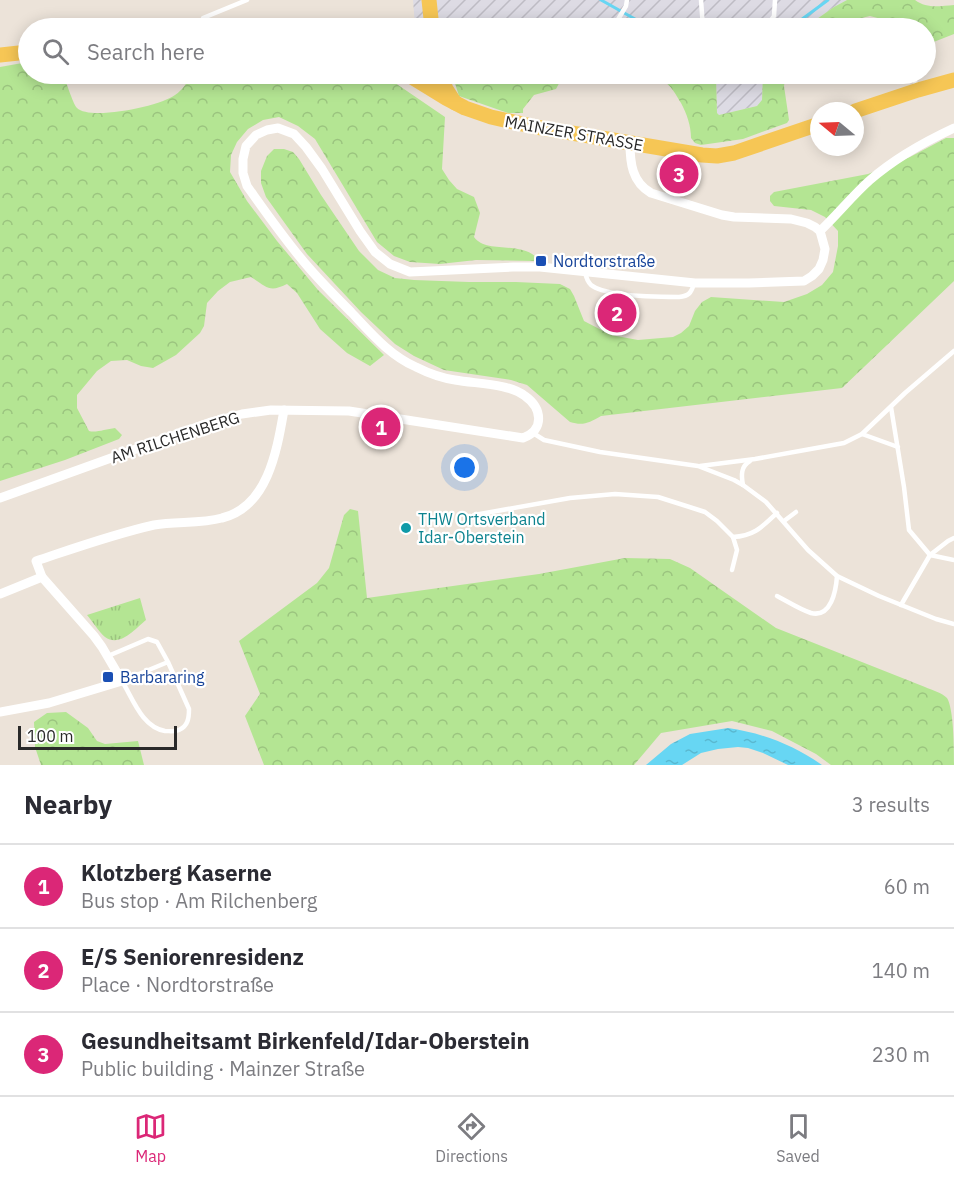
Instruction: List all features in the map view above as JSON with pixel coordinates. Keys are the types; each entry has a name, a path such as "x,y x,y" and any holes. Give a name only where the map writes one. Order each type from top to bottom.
{"main road":[{"path":"429,0 430,18"},
{"path":"0,55 18,53"},
{"path":"864,108 954,80"},
{"name":"MAINZER STRASSE","path":"426,84 455,103 491,117 536,127 702,155 717,156 734,153 810,127"},
{"path":"444,84 455,103"}],"street":[{"path":"533,433 538,422 538,413 533,404 520,392 498,386 438,377 394,356 371,334 310,269 247,186 243,172 246,146 256,135 267,130 278,128 294,134 306,147 375,252 390,264 411,272 540,267 694,283 804,281 819,268 825,249 820,231 815,227 791,219 722,215 651,193 639,183 634,174 631,166 630,143"},
{"path":"820,231 886,167 903,154 954,128"},
{"name":"AM RILCHENBERG","path":"0,498 211,422 271,410 349,411 519,438 533,433"},
{"path":"0,712 49,703 122,681 94,636 42,578 36,561 143,528 212,520 240,511 254,499 265,481 276,450 284,410"},
{"path":"0,594 42,578"}],"lane":[{"path":"203,18 248,0"},
{"path":"619,18 627,0"},
{"path":"701,0 703,18"},
{"path":"772,18 775,0"},
{"path":"916,84 918,90"},
{"path":"585,272 591,285 597,288 634,295 687,297 694,283"},
{"path":"698,466 755,459 844,443 862,434 954,351"},
{"path":"891,407 909,530 930,555 954,560"},
{"path":"533,433 544,440 600,452 698,466 743,485 766,502 808,550 837,576 936,619 954,624"},
{"path":"862,434 898,447"},
{"path":"743,485 741,476 743,469 747,463 755,459"},
{"path":"474,515 570,498 615,494 658,497 705,512 717,521 733,537 737,550 732,570"},
{"path":"784,521 796,512"},
{"path":"733,537 752,534 777,513"},
{"path":"902,605 930,555 954,538"},
{"path":"777,596 812,613 820,613 828,608 836,590 837,576"},
{"path":"108,656 148,639 157,642 168,662 189,709 186,725 176,731 150,726 122,681 168,662"}],"shaded area":[{"path":"413,0 847,0 818,18 414,18"},
{"path":"716,84 763,84 762,101 757,106 719,115 717,113"}],"green space":[{"path":"847,0 915,0 929,6 954,5 954,34 936,41 936,18 870,16 818,18"},
{"path":"18,64 18,84 67,84 77,108 84,112 96,113 156,104 175,95 186,84 397,84 445,117 442,169 457,189 474,197 480,213 474,237 487,245 530,253 537,258 536,261 476,260 440,264 410,262 394,256 377,242 315,139 298,126 279,117 263,120 248,129 237,142 231,155 230,172 247,201 318,290 384,355 370,366 347,353 320,329 297,293 287,284 272,288 251,277 230,282 207,303 204,326 200,333 176,355 153,368 127,360 111,361 97,371 77,395 77,408 89,431 115,428 122,435 119,439 65,460 0,481 0,67"},
{"path":"455,84 559,84 556,89 534,95 523,109 523,113 508,113 459,96"},
{"path":"667,84 716,84 717,113 719,115 757,106 762,100 763,84 784,84 789,120 787,123 743,139 701,145 695,143 691,138 685,111"},
{"path":"946,138 954,138 954,281 842,388 601,416 582,424 570,422 527,385 511,380 444,370 395,344 361,312 307,254 266,197 261,183 261,171 267,156 274,149 293,152 359,251 378,270 395,278 414,280 560,284 570,289 584,321 611,335 638,340 673,337 681,333 689,326 695,311 702,302 711,297 784,302 807,294 822,285 833,272 838,246 838,231 825,217 811,210 774,206 770,201 770,196 774,192 868,174 910,157"},
{"path":"350,509 358,511 367,598 539,574 625,558 670,559 690,568 776,628 945,696 949,703 952,720 954,765 831,765 816,754 772,731 732,721 661,733 634,765 264,765 245,716 260,694 239,641 317,583 329,568 344,515"},
{"path":"140,598 146,620 122,639 111,640 105,637 87,615"},
{"path":"66,712 88,728 97,741 105,744 138,741 144,765 41,765 35,747 34,722 47,713"}],"water":[{"path":"728,728 777,741 800,751 822,765 788,765 763,753 738,747 701,753 682,765 646,765 671,744 690,734"}],"waterway":[{"path":"601,0 633,18"},
{"path":"804,18 828,0"}],"place":[{"name":"Gesundheitsamt Birkenfeld/Idar-Oberstein","path":"679,174"},
{"name":"Nordtorstraße","path":"541,261"},
{"name":"E/S Seniorenresidenz","path":"617,313"},
{"name":"Klotzberg Kaserne","path":"381,427"},
{"name":"THW Ortsverband Idar-Oberstein","path":"406,528"},
{"name":"Barbararing","path":"108,677"}]}
